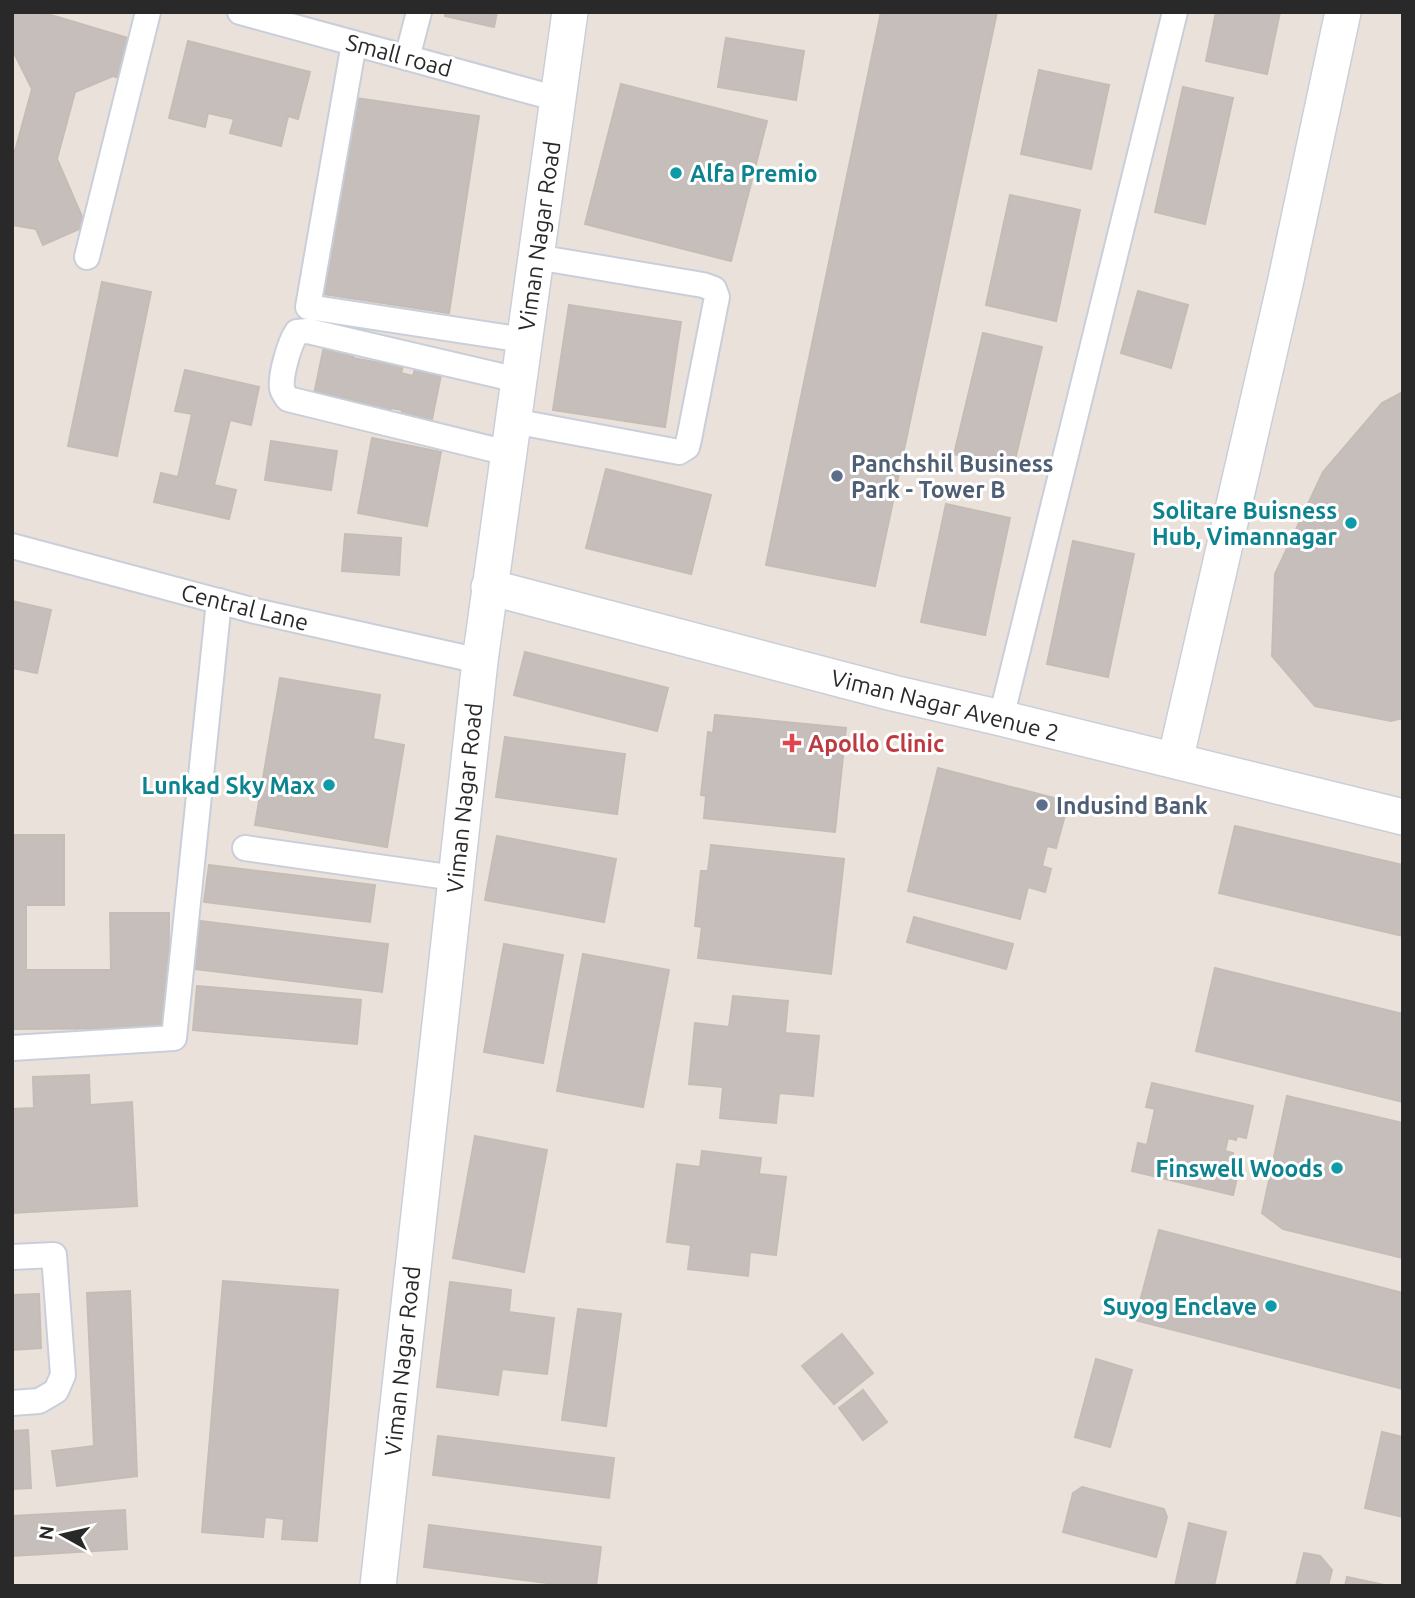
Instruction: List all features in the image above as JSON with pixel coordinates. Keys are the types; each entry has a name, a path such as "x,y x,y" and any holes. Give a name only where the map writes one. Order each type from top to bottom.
{"street":[{"path":"87,257 148,12"},
{"name":"Small road","path":"240,12 558,99"},
{"path":"407,58 419,12"},
{"name":"Viman Nagar Road","path":"378,1586 489,587 570,12"},
{"path":"1001,718 1175,12"},
{"path":"1175,761 1285,284 1343,12"},
{"path":"354,43 308,307 524,340"},
{"path":"518,380 307,331 297,332 292,339 282,379 283,391 288,399 510,437 679,452 687,447 717,297 714,289 536,257"},
{"name":"Central Lane","path":"12,546 263,613 480,661"},
{"name":"Viman Nagar Avenue 2","path":"489,587 858,684 1403,817"},
{"path":"12,1048 174,1038 219,601"},
{"path":"245,848 455,878"},
{"path":"12,1257 54,1255 63,1375 56,1391 39,1401 12,1403"}],"building":[{"path":"12,12 41,12 131,39 119,78 113,76 75,92 57,159 86,226 43,245 36,229 12,225 12,152 15,151 32,89 12,49"},
{"path":"446,12 497,12 494,27 445,16"},
{"path":"881,12 997,12 875,586 766,565"},
{"path":"1216,12 1280,12 1267,74 1206,61"},
{"path":"726,38 804,51 796,100 718,87"},
{"path":"188,41 310,72 298,119 288,116 281,146 230,133 234,119 208,113 205,127 169,118"},
{"path":"1039,70 1109,85 1091,169 1021,154"},
{"name":"Alfa Premio","path":"621,84 767,121 731,261 585,224"},
{"path":"1183,87 1233,98 1205,224 1155,212"},
{"path":"356,98 479,116 449,313 316,293"},
{"path":"1010,195 1080,210 1056,321 986,305"},
{"path":"102,282 151,292 117,456 68,446"},
{"path":"1138,291 1188,305 1171,368 1121,353"},
{"path":"569,305 681,322 665,427 553,410"},
{"path":"983,333 1042,347 1013,468 954,454"},
{"path":"324,346 355,348 353,358 375,362 376,356 404,362 401,373 413,376 416,365 442,370 430,429 400,423 402,410 391,408 389,421 313,399"},
{"path":"185,370 259,387 251,425 230,420 214,485 236,490 229,519 154,502 161,473 178,477 192,414 175,411"},
{"name":"Solitare Buisness Hub, Vimannagar","path":"1403,392 1403,718 1391,721 1315,706 1272,656 1275,574 1323,472 1382,403"},
{"path":"372,438 441,452 427,526 358,513"},
{"path":"271,441 337,451 331,490 265,480"},
{"path":"606,469 711,495 691,574 586,548"},
{"path":"946,504 1010,518 985,635 921,622"},
{"path":"345,534 401,538 399,575 342,571"},
{"path":"1073,541 1134,554 1108,677 1047,664"},
{"path":"12,601 51,610 37,673 12,668"},
{"path":"525,652 668,688 657,731 514,695"},
{"name":"Lunkad Sky Max","path":"280,678 380,695 373,739 404,745 387,847 255,825"},
{"path":"715,715 846,728 835,832 704,818 706,796 701,795 708,732 713,733"},
{"path":"505,737 625,754 617,814 496,797"},
{"path":"938,768 1058,799 1054,813 1065,815 1056,848 1047,846 1042,866 1051,869 1045,892 1028,887 1020,919 908,891"},
{"path":"1235,826 1403,865 1403,936 1219,893"},
{"path":"12,835 64,835 64,905 26,905 26,970 111,970 110,913 169,913 168,1028 12,1029"},
{"path":"497,836 616,859 604,922 485,900"},
{"path":"711,845 844,859 831,974 698,958 702,927 695,926 701,871 708,871"},
{"path":"209,865 375,885 370,922 204,902"},
{"path":"914,917 1013,944 1006,969 907,942"},
{"path":"200,921 388,944 382,992 194,969"},
{"path":"504,944 563,955 543,1063 484,1052"},
{"path":"583,954 669,970 643,1107 557,1091"},
{"path":"1215,968 1403,1014 1403,1102 1196,1051"},
{"path":"197,986 361,1000 357,1044 193,1030"},
{"path":"733,996 788,1001 785,1033 819,1036 813,1096 779,1093 776,1123 720,1118 723,1087 689,1084 695,1023 729,1027"},
{"path":"89,1075 90,1105 132,1102 137,1206 12,1213 12,1109 34,1108 33,1077"},
{"path":"1152,1083 1253,1106 1246,1138 1228,1138 1225,1151 1233,1153 1231,1163 1240,1165 1233,1195 1132,1171 1138,1143 1147,1145 1155,1109 1146,1107"},
{"name":"Finswell Woods","path":"1287,1096 1403,1123 1403,1258 1283,1229 1262,1213"},
{"path":"475,1136 547,1150 524,1272 453,1258"},
{"path":"702,1151 761,1158 759,1174 786,1177 776,1255 750,1252 748,1276 688,1269 691,1245 667,1242 677,1164 700,1167"},
{"name":"Suyog Enclave","path":"1159,1230 1403,1293 1403,1389 1135,1320"},
{"path":"223,1281 338,1290 317,1541 282,1539 284,1519 265,1517 263,1537 202,1532"},
{"path":"450,1282 511,1290 509,1312 554,1318 547,1374 502,1369 498,1395 437,1387"},
{"path":"130,1291 137,1476 57,1486 52,1451 94,1446 87,1293"},
{"path":"39,1294 41,1348 12,1350 12,1295"},
{"path":"578,1309 621,1314 606,1426 562,1420"},
{"path":"842,1334 873,1373 834,1404 802,1366"},
{"path":"1096,1359 1132,1370 1110,1447 1075,1437"},
{"path":"863,1390 887,1422 863,1440 839,1408"},
{"path":"28,1430 31,1488 12,1489 12,1431"},
{"path":"1382,1432 1403,1437 1403,1517 1365,1508"},
{"path":"438,1436 614,1458 609,1498 433,1475"},
{"path":"1082,1487 1164,1509 1167,1517 1156,1557 1063,1532 1073,1493"},
{"path":"125,1510 127,1549 12,1556 12,1516"},
{"path":"1189,1523 1226,1532 1214,1586 1175,1586"},
{"path":"429,1525 601,1547 596,1586 570,1586 424,1567"},
{"path":"1304,1553 1320,1556 1332,1570 1328,1586 1296,1586"},
{"path":"1347,1577 1389,1586 1345,1586"}],"place":[{"name":"Alfa Premio","path":"676,173"},
{"name":"Panchshil Business Park - Tower B","path":"837,476"},
{"name":"Solitare Buisness Hub, Vimannagar","path":"1351,523"},
{"name":"Apollo Clinic","path":"792,743"},
{"name":"Lunkad Sky Max","path":"329,785"},
{"name":"Indusind Bank","path":"1042,805"},
{"name":"Finswell Woods","path":"1337,1168"},
{"name":"Suyog Enclave","path":"1271,1306"}]}
